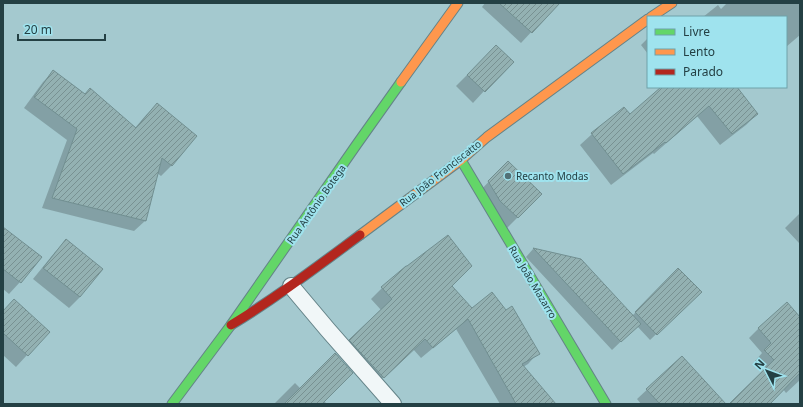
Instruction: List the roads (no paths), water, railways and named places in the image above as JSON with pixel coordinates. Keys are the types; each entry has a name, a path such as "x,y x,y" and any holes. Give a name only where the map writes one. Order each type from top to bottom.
{"street":[{"name":"Rua Antônio Botega","path":"172,404 231,325 458,3"},
{"path":"652,16 672,3"},
{"name":"Rua João Franciscatto","path":"231,325 291,286 461,160 487,137 647,20"},
{"name":"Rua João Mazarro","path":"461,160 606,404"}],"lane":[{"path":"291,286 393,404"}],"place":[{"name":"Recanto Modas","path":"508,176"}]}
